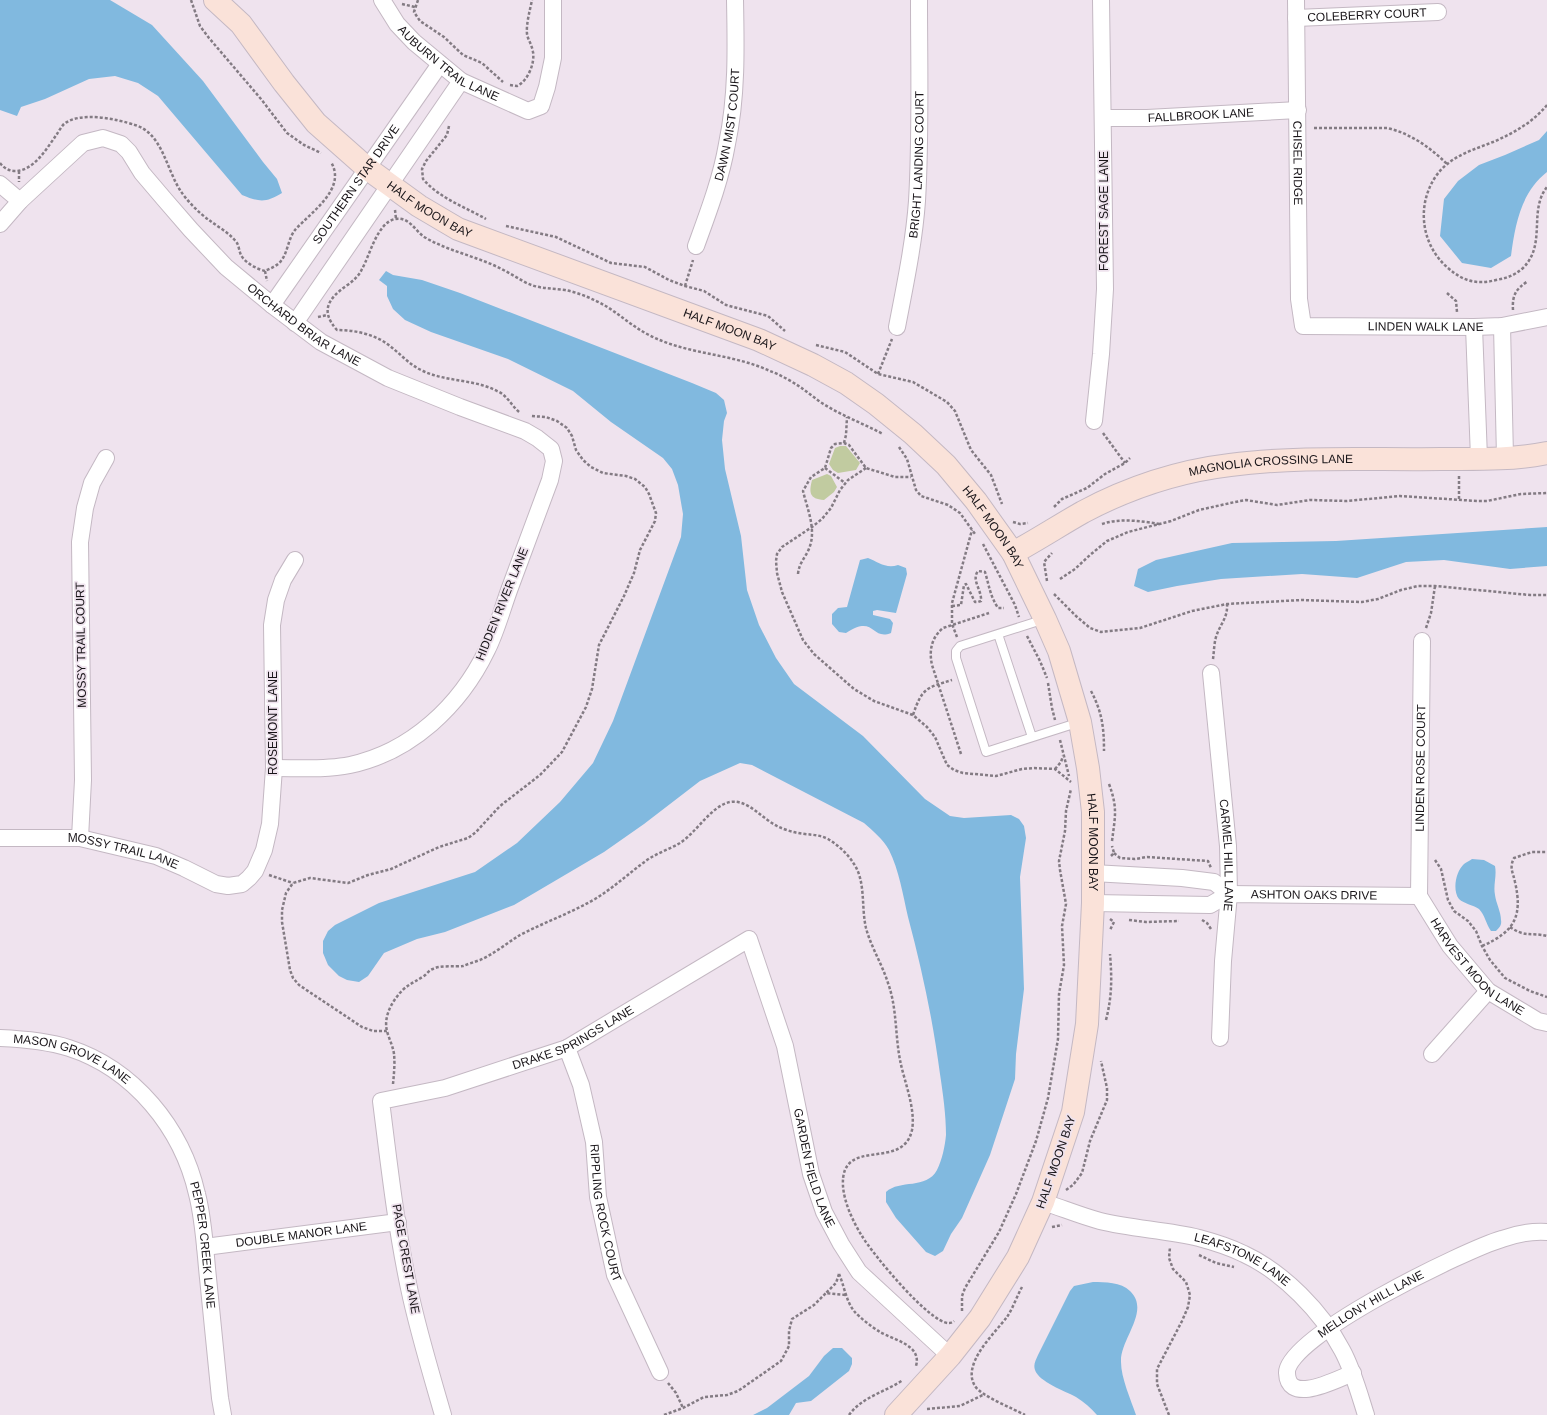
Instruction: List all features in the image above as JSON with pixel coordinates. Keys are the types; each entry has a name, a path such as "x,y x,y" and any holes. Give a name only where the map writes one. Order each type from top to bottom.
{"street":[{"name":"HALF MOON BAY","path":"215,0 241,24 284,83 316,123 368,169 419,206 458,229 759,340 813,365 846,383 876,404 913,434 946,465 976,500 1013,553 1045,619 1059,651 1080,722 1088,768 1093,812 1093,903 1087,1024 1081,1071 1073,1112 1043,1202 1018,1257 980,1318 950,1356 896,1415"},
{"name":"AUBURN TRAIL LANE","path":"382,0 397,24 414,42 461,81 528,111 541,106 547,87 553,58 553,0"},
{"name":"DAWN MIST COURT","path":"696,246 714,195 728,144 734,88 736,0"},
{"name":"BRIGHT LANDING COURT","path":"897,327 909,261 917,202 919,146 919,0"},
{"name":"FOREST SAGE LANE","path":"1094,421 1101,354 1105,289 1102,0"},
{"name":"CHISEL RIDGE","path":"1296,0 1299,299 1303,326"},
{"name":"COLEBERRY COURT","path":"1296,18 1438,12"},
{"name":"SOUTHERN STAR DRIVE","path":"272,305 440,64"},
{"path":"295,323 461,81"},
{"name":"FALLBROOK LANE","path":"1103,118 1147,118 1298,110"},
{"name":"ORCHARD BRIAR LANE","path":"20,201 83,143 103,138 121,144 129,152 142,172 191,230 226,267 272,305 321,342 388,378 525,431 551,448"},
{"path":"0,184 20,201 0,224"},
{"name":"LINDEN WALK LANE","path":"1303,326 1474,327 1508,325 1547,317"},
{"path":"1505,458 1508,325"},
{"path":"1468,459 1474,327"},
{"name":"HIDDEN RIVER LANE","path":"274,768 330,767 350,765 378,756 404,744 427,727 451,705 472,677 487,650 550,480 554,461 551,448"},
{"name":"MAGNOLIA CROSSING LANE","path":"1013,553 1083,512 1143,486 1176,476 1229,465 1298,460 1505,458 1547,453"},
{"name":"MOSSY TRAIL COURT","path":"80,838 83,780 80,542 85,508 92,483 106,458"},
{"name":"ROSEMONT LANE","path":"242,884 255,871 264,850 270,824 274,768 272,625 276,600 283,580 295,560"},
{"name":"LINDEN ROSE COURT","path":"1419,896 1422,641"},
{"name":"CARMEL HILL LANE","path":"1211,673 1228,846 1229,894 1223,961 1220,1038"},
{"name":"MOSSY TRAIL LANE","path":"0,838 80,838 156,856 216,884 228,886 242,884"},
{"path":"1093,873 1182,878 1214,882 1229,894 1210,905 1093,903"},
{"name":"ASHTON OAKS DRIVE","path":"1229,894 1419,896"},
{"name":"HARVEST MOON LANE","path":"1419,896 1450,946 1488,991 1538,1021 1547,1023"},
{"name":"DRAKE SPRINGS LANE","path":"386,1100 445,1088 567,1048 749,939"},
{"name":"GARDEN FIELD LANE","path":"749,939 785,1046 811,1174 824,1212 841,1244 859,1272 950,1356"},
{"path":"1432,1054 1488,991"},
{"name":"MASON GROVE LANE","path":"0,1038 44,1042 69,1048 116,1072 139,1091"},
{"name":"RIPPLING ROCK COURT","path":"567,1048 581,1085 594,1142 598,1197 615,1275 660,1372"},
{"name":"PEPPER CREEK LANE","path":"139,1091 162,1117 178,1140 188,1164 197,1194 205,1247 223,1415"},
{"name":"PAGE CREST LANE","path":"386,1100 398,1222 409,1288 443,1415"},
{"name":"LEAFSTONE LANE","path":"1043,1202 1101,1221 1198,1238 1223,1245 1245,1254 1269,1269 1291,1286 1309,1304 1329,1328 1353,1373 1366,1415"},
{"name":"DOUBLE MANOR LANE","path":"205,1247 398,1222"},
{"name":"MELLONY HILL LANE","path":"1353,1373 1309,1390 1300,1390 1291,1385 1287,1378 1287,1371 1290,1362 1329,1328 1400,1286 1461,1255 1502,1239 1536,1232 1547,1232"}],"lane":[{"path":"1045,619 960,646 956,651 956,658 986,752 1080,722"},
{"path":"998,634 1032,737"}],"path":[{"path":"191,0 200,26 261,98 287,133 304,145 322,153"},
{"path":"418,0 416,2 414,12 420,21 444,38 464,55 482,63 501,81 506,84 517,86 526,80 532,62 533,54 527,36 527,29 532,0"},
{"path":"1547,104 1538,115 1516,131 1468,151 1447,164 1437,174 1427,191 1424,209 1424,229 1429,244 1440,261 1457,276 1470,282 1492,281 1513,276 1532,258 1538,247 1539,212 1541,199 1547,187"},
{"path":"0,163 10,171 19,171 28,168 40,157 64,124 75,119 94,117 115,119 136,125 147,130 156,140 180,191 208,220 225,231 238,244 241,256 249,264 265,271 277,265 281,261 289,240 295,231 332,190 335,182 335,172 332,163 327,158"},
{"path":"1314,128 1387,128 1396,130 1426,146 1447,164"},
{"path":"255,871 293,883 310,878 348,883 368,875 391,869 439,847 468,838 476,832 500,806 540,775 562,752 586,707 592,689 599,645 624,596 634,573 640,550 655,521 656,513 645,487 635,479 626,476 603,473 591,467 582,460 567,428 557,421 546,417 524,415 499,391 486,386 441,378 413,366 382,340 350,330 337,330 332,325 327,315 331,298 354,280 362,270 379,233 387,223 396,219 402,220 414,226 423,237 441,246 485,262 536,287 567,290 595,300 614,311 631,325 650,336 679,347 740,360 770,371 802,388 824,405 884,435"},
{"path":"685,286 696,246"},
{"path":"1508,325 1514,293 1528,281"},
{"path":"1447,293 1456,301 1458,307 1458,327"},
{"path":"878,374 897,327"},
{"path":"844,443 847,417"},
{"path":"1094,421 1125,463"},
{"path":"894,442 907,459 911,477 916,490 921,496 948,505 960,513 976,535"},
{"path":"798,574 799,566 810,547 812,537 812,528 803,491 811,477 825,468 831,448 835,444 844,443 849,445 866,468 894,477 911,477"},
{"path":"1459,499 1468,459"},
{"path":"825,468 845,484"},
{"path":"866,468 848,480 831,508 812,528 782,547 777,554 776,572 782,592 803,640 814,654 854,689 874,701 913,715 927,727 935,737 947,765 954,770 980,775 996,776 1022,769 1055,769 1071,782"},
{"path":"1060,579 1075,569 1107,541 1128,532 1159,524 1199,510 1246,500 1277,505 1310,500 1347,501 1400,496 1487,501 1521,494 1547,493"},
{"path":"1100,524 1106,522 1128,521 1159,524"},
{"path":"960,646 952,624 952,606 955,588 972,530"},
{"path":"960,1315 962,1310 962,1296 999,1232 1016,1194 1036,1141 1048,1098 1058,1039 1059,994 1064,965 1062,926 1066,904 1059,861 1066,831 1065,820 1070,800 1071,782 1052,708 1048,682 1040,661 1022,626 1015,605 980,540"},
{"path":"1048,583 1044,562 1056,548"},
{"path":"952,606 961,604 963,588 966,584 975,602 981,601 982,596 976,581 976,574 978,571 982,570 985,572 987,584 993,600 998,608 1004,608"},
{"path":"1422,641 1431,613 1435,586"},
{"path":"1053,593 1090,628 1101,632 1140,628 1192,612 1227,604 1302,600 1362,602 1378,600 1412,587 1435,586 1530,595 1547,595"},
{"path":"1211,673 1216,637 1220,626 1225,619 1227,604"},
{"path":"913,715 920,695 939,684 962,677"},
{"path":"1055,769 1061,762 1064,754"},
{"path":"386,1100 394,1076 394,1056 387,1031 386,1020 391,1006 408,985 427,974 433,968 464,965 482,959 520,936 596,898 612,888 645,861 678,844 696,830 720,805 732,802 741,802 748,805 757,814 776,825 790,831 817,835 829,840 842,849 853,861 858,872 866,926 871,943 893,998 899,1058 913,1115 909,1139 901,1148 888,1153 860,1156 851,1161 843,1171 843,1189 849,1210 861,1235 890,1273 911,1296 940,1321 949,1323 957,1320"},
{"path":"1482,946 1502,936 1510,927 1518,909 1519,901 1511,871 1511,864 1514,858 1519,855 1532,852 1547,852"},
{"path":"1114,853 1120,858 1147,857 1208,861"},
{"path":"1433,855 1441,870 1448,900 1454,911 1468,921 1476,930 1482,946 1490,960 1505,978 1530,992 1547,998"},
{"path":"293,883 286,894 282,910 282,922 288,962 293,978 298,985 362,1027 373,1031 387,1031"},
{"path":"1114,922 1120,918"},
{"path":"1199,919 1207,923 1212,931"},
{"path":"1128,920 1146,922 1182,920"},
{"path":"1510,927 1526,935 1541,934 1547,936"},
{"path":"1048,1231 1053,1226 1066,1226"},
{"path":"1165,1246 1176,1248"},
{"path":"1169,1415 1157,1384 1157,1369 1182,1321 1188,1307 1190,1295 1186,1282 1173,1269 1169,1258 1170,1247"},
{"path":"1198,1254 1216,1263 1238,1269"},
{"path":"664,1415 683,1408 704,1397 727,1395 738,1391 781,1361 789,1346 789,1331 792,1319 814,1305 836,1283 839,1274 846,1295 854,1310 879,1332 900,1340 914,1350 918,1359 916,1366 912,1371"},
{"path":"1024,1284 1008,1316 984,1345 974,1363 972,1376 975,1386 985,1394 1026,1415"},
{"path":"826,1293 846,1295"},
{"path":"660,1372 676,1394 683,1408"},
{"path":"849,1415 854,1408 868,1398 896,1384 908,1376"},
{"path":"924,1410 938,1407 949,1408 960,1406 985,1394"}],"green space":[{"path":"846,446 860,463 856,470 838,473 833,470 829,464 835,448"},
{"path":"827,474 831,476 837,487 834,492 824,500 815,498 811,494 810,488 812,480"}],"water":[{"path":"0,0 110,0 152,25 203,81 277,179 282,193 267,200 253,199 242,195 158,96 138,83 115,76 89,79 45,99 21,107 17,116 0,110"},
{"path":"1547,131 1547,172 1538,180 1525,199 1517,221 1511,256 1491,268 1462,263 1440,236 1444,199 1458,181 1479,165 1539,140"},
{"path":"386,271 393,275 422,280 460,293 716,393 724,400 727,413 724,421 722,440 725,469 741,536 747,590 759,625 776,658 794,684 863,736 925,799 950,816 964,818 1011,815 1019,819 1024,826 1026,838 1020,877 1024,989 1016,1054 1015,1079 990,1155 962,1218 951,1234 943,1251 935,1256 926,1252 896,1218 886,1202 886,1192 892,1188 920,1182 932,1176 937,1170 940,1162 946,1135 943,1097 930,1015 895,866 889,850 884,842 864,823 752,765 740,763 700,781 644,824 604,852 514,905 445,932 417,939 384,953 368,976 359,982 347,980 339,976 328,965 323,953 323,941 328,931 335,925 379,903 475,872 517,843 560,802 593,763 613,721 681,537 683,514 678,485 672,469 663,458 611,422 573,391 508,359 431,332 405,320 393,309 387,296 387,286 379,280"},
{"path":"1547,527 1547,566 1510,569 1444,560 1406,562 1357,578 1302,574 1221,579 1148,592 1134,586 1138,569 1156,560 1232,543 1336,541"},
{"path":"868,558 886,566 898,565 906,568 907,574 896,613 877,610 873,611 873,615 890,619 893,623 891,633 885,635 880,634 868,627 862,626 846,633 839,632 832,624 832,614 838,608 847,607 860,560"},
{"path":"1472,859 1484,860 1495,866 1495,891 1501,922 1496,931 1491,931 1479,909 1461,901 1457,895 1455,886 1459,871 1464,864"},
{"path":"1093,1282 1113,1283 1122,1286 1130,1291 1136,1299 1136,1316 1122,1353 1121,1368 1124,1382 1136,1415 1097,1415 1076,1397 1047,1382 1037,1374 1034,1368 1038,1355 1070,1291 1074,1286"},
{"path":"833,1348 842,1348 852,1358 852,1364 849,1371 811,1401 796,1403 789,1415 753,1415 767,1408 809,1376 824,1356"}]}
